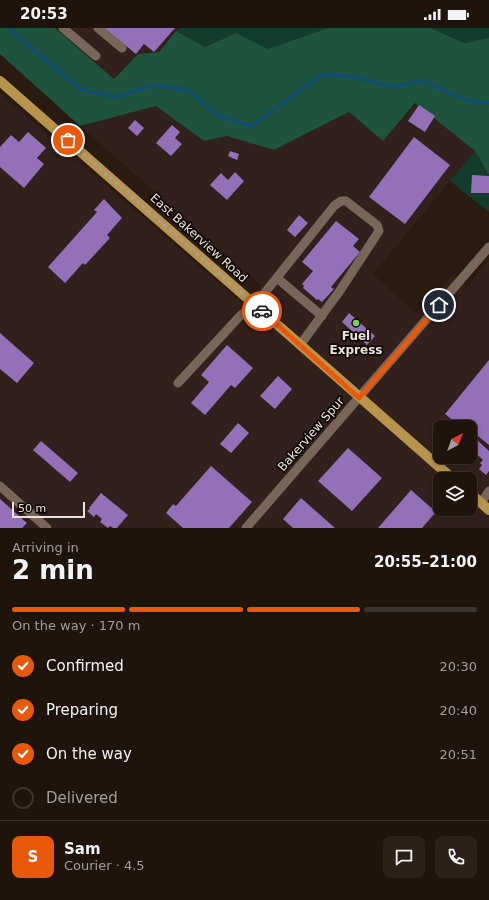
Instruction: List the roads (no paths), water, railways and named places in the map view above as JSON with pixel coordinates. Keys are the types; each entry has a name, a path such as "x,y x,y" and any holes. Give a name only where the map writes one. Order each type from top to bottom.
{"main road":[{"name":"East Bakerview Road","path":"0,81 445,472"},
{"path":"477,500 485,507"}],"street":[{"path":"63,28 96,56"},
{"path":"98,28 122,48"},
{"path":"178,383 241,315 255,305 338,203 346,201 377,225 379,231 340,292 300,345"},
{"name":"Bakerview Spur","path":"246,528 489,247"},
{"path":"277,278 322,316"},
{"path":"0,486 47,528"},
{"path":"485,507 489,491"}],"waterway":[{"path":"8,28 80,89 116,97 155,85 187,90 221,117 251,126 323,74 356,77 392,87 423,81 465,100 489,103"}],"place":[{"name":"Fuel Express","path":"356,323"}]}
